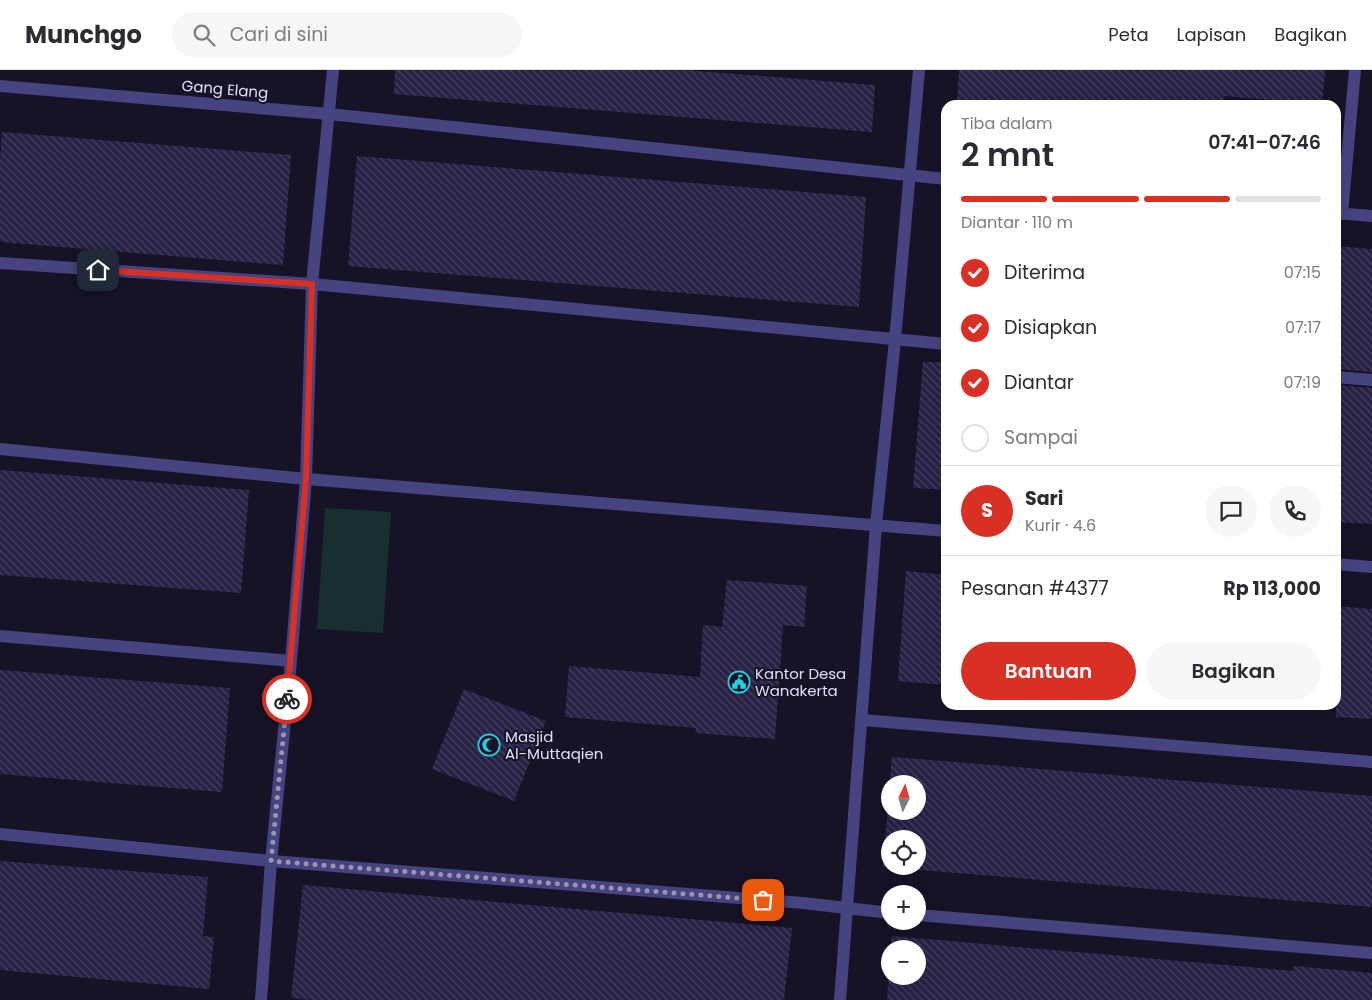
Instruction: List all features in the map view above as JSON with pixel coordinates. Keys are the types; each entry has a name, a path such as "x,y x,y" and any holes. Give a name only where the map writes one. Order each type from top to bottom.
{"street":[{"path":"261,1000 271,861 291,661 306,478 312,284 333,70"},
{"path":"840,1000 876,525 895,340 919,70"},
{"path":"1341,196 1355,70"},
{"name":"Gang Elang","path":"0,86 328,114 941,178"},
{"path":"1341,214 1372,216"},
{"path":"0,263 312,284 941,344"},
{"path":"1341,377 1372,380"},
{"path":"0,449 306,478 941,531"},
{"path":"1341,564 1372,567"},
{"path":"0,636 291,661"},
{"path":"862,720 1372,762"},
{"path":"0,834 271,861 803,903 881,912"},
{"path":"926,916 1372,953"}],"green space":[{"path":"325,508 391,512 383,633 317,629"}],"building":[{"path":"395,70 685,70 875,85 872,132 394,94"},
{"path":"959,70 1325,70 1322,100 1273,100 1224,96 1224,100 957,100"},
{"path":"2,132 291,155 283,265 0,242"},
{"path":"357,156 866,197 859,307 348,266"},
{"path":"1341,246 1372,249 1372,372 1341,369"},
{"path":"923,362 941,362 941,490 913,488"},
{"path":"1341,385 1372,388 1372,524 1341,522"},
{"path":"0,470 249,490 241,593 0,575"},
{"path":"906,571 941,574 941,685 898,681"},
{"path":"727,580 807,586 804,627 783,625 775,739 695,733 696,728 565,717 569,666 700,677 703,625 722,627"},
{"path":"1341,606 1372,609 1372,719 1336,717 1336,710 1341,710"},
{"path":"0,670 230,688 222,792 0,774"},
{"name":"Masjid Al-Muttaqien","path":"464,689 546,721 514,801 432,769"},
{"path":"892,757 1372,796 1372,907 926,871 926,830 886,830 887,820 926,820 926,775 891,775"},
{"path":"0,861 208,877 203,936 214,937 209,989 0,970"},
{"path":"303,885 792,928 784,1000 310,1000 291,998"},
{"path":"892,936 1294,971 1294,966 1372,973 1372,1000 887,1000 888,985 926,985 926,940 891,940"}],"way so far":[{"path":"287,699 271,861 763,900"}],"place":[{"name":"Kantor Desa Wanakerta","path":"739,682"},
{"name":"Masjid Al-Muttaqien","path":"489,745"}],"route":[{"path":"98,270 312,284 306,478 287,699"}]}
